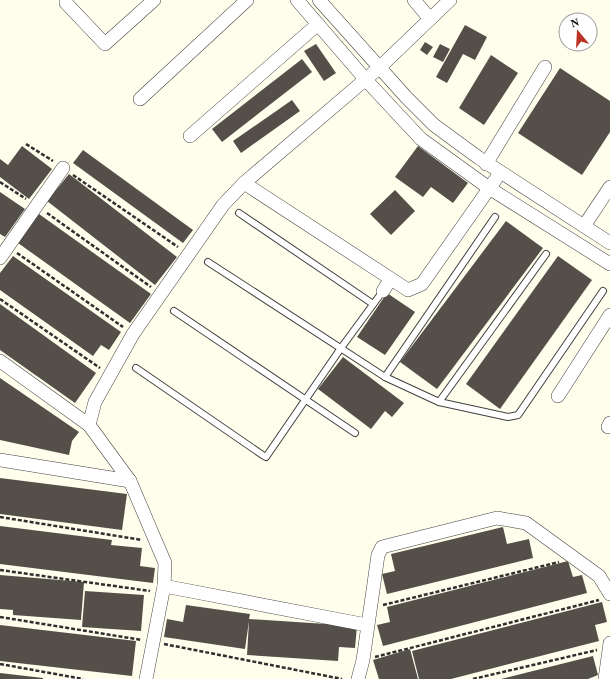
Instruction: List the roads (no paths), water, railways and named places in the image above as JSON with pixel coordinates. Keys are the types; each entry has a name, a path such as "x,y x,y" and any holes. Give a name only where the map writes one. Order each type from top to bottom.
{"street":[{"path":"66,0 66,3 105,44 154,0"},
{"path":"140,98 247,0"},
{"path":"297,0 366,80 421,140 489,188 610,264"},
{"path":"319,0 434,126 486,164 610,243"},
{"path":"414,0 430,18"},
{"path":"89,425 95,402 133,334 223,205 244,183 366,80 450,0"},
{"path":"190,136 318,24"},
{"path":"486,164 545,67"},
{"path":"0,258 63,168"},
{"path":"244,183 390,280 408,290 422,284 500,172"},
{"path":"584,226 610,187"},
{"path":"383,290 390,280"},
{"path":"558,396 610,315"},
{"path":"0,361 89,425 130,481 165,563 163,590 152,641 146,679"},
{"path":"0,460 130,481"},
{"path":"358,679 363,660 378,555 382,547 497,518 526,523 599,576 606,597"},
{"path":"163,590 367,625"},
{"path":"605,679 610,643"}],"lane":[{"path":"240,213 373,304"},
{"path":"385,378 495,217"},
{"path":"439,402 546,254"},
{"path":"208,262 385,378 439,402 508,417 518,415 604,291"},
{"path":"136,368 264,456 269,454 341,348 383,290"},
{"path":"174,311 354,432"}]}
